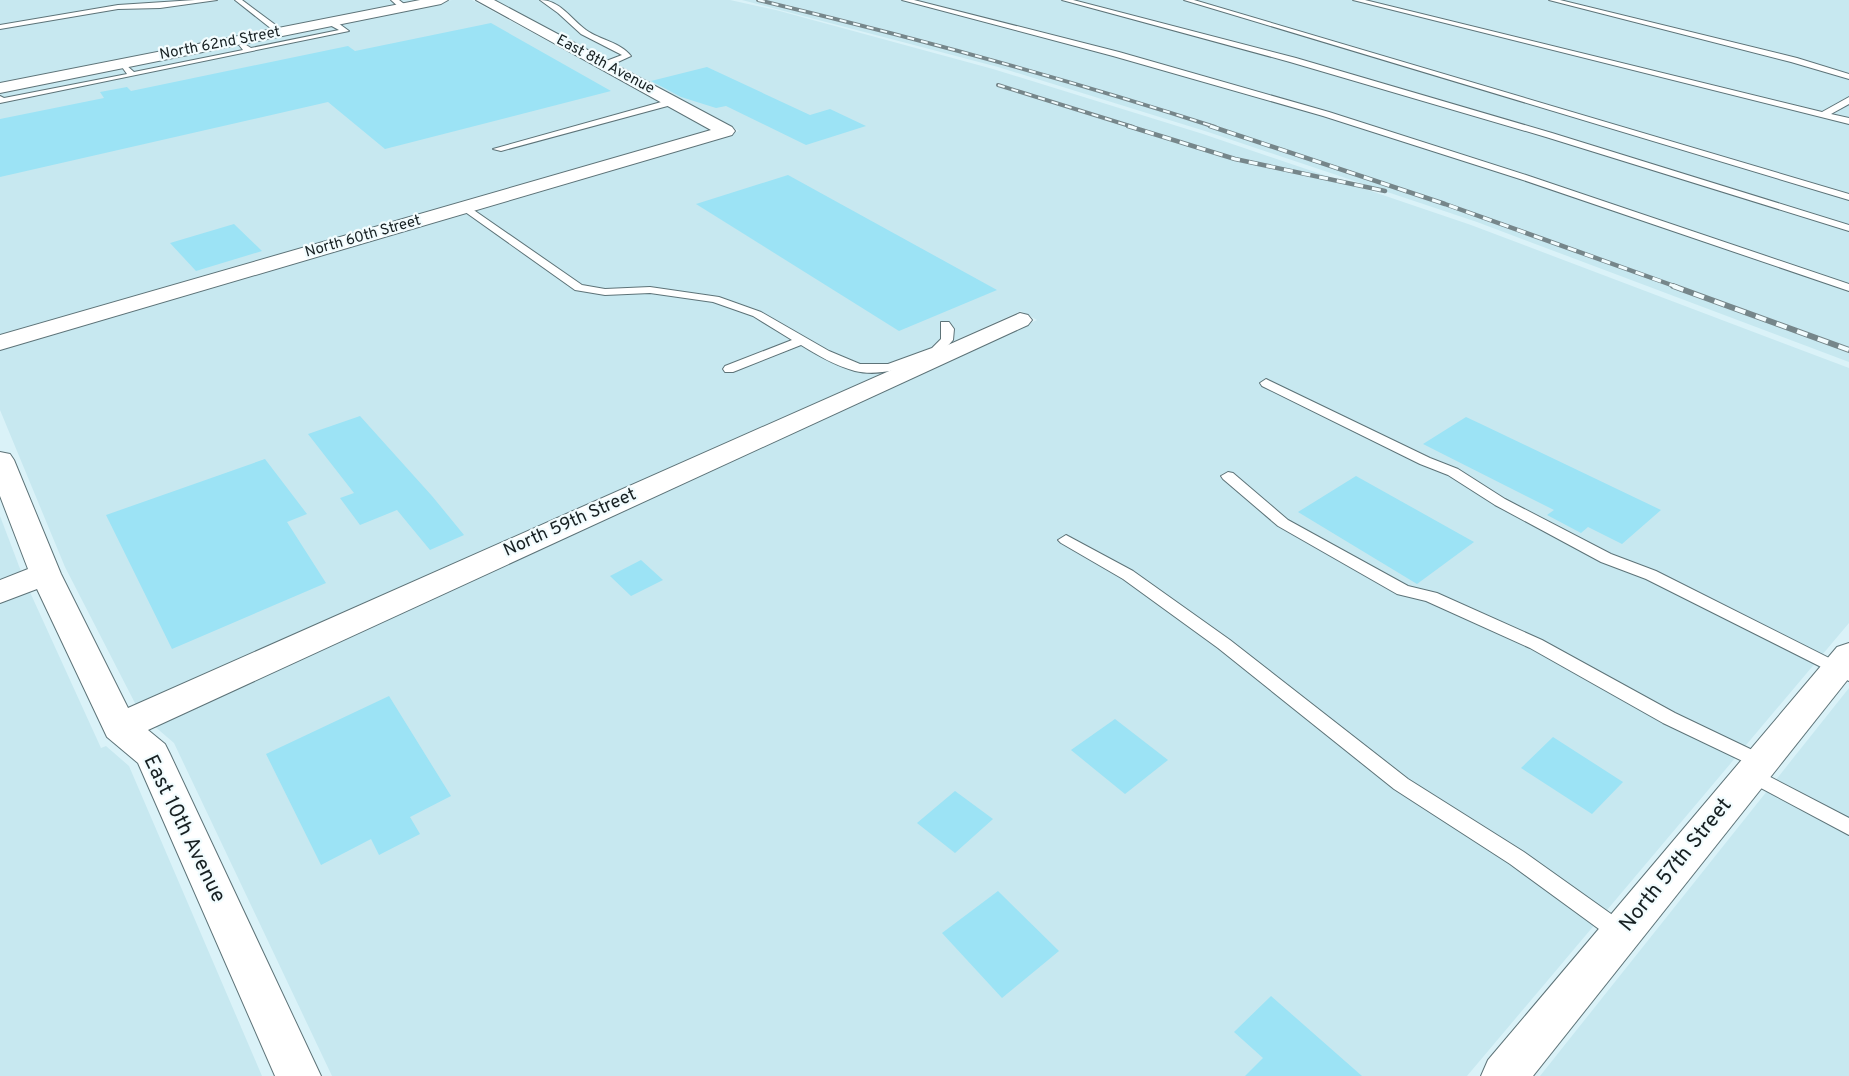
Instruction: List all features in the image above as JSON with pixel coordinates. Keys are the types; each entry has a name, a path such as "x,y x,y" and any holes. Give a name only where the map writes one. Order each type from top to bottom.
{"street":[{"name":"North 62nd Street","path":"0,87 127,69 243,46 281,32 331,22 399,4 441,0"},
{"name":"East 8th Avenue","path":"483,0 726,131"},
{"name":"North 60th Street","path":"0,343 726,131"},
{"name":"North 59th Street","path":"120,727 1020,320"},
{"name":"East 10th Avenue","path":"0,460 45,574 120,727 152,754 298,1076"},
{"path":"0,592 45,574"},
{"name":"North 57th Street","path":"1503,1076 1756,768 1845,666"}],"lane":[{"path":"0,27 118,7 160,6 214,0"},
{"path":"238,0 281,32"},
{"path":"543,0 561,11 584,32 622,51 627,56 604,65"},
{"path":"905,0 1077,44 1326,114 1517,175 1849,288"},
{"path":"1065,0 1305,63 1549,135 1849,228"},
{"path":"1187,0 1849,197"},
{"path":"1356,0 1849,121"},
{"path":"1552,0 1794,60 1849,77"},
{"path":"243,46 345,31 331,22"},
{"path":"0,99 2,101 127,69"},
{"path":"1825,114 1849,100"},
{"path":"498,149 672,102"},
{"path":"465,207 579,288 605,292 651,290 715,298 757,314 836,360 858,368 889,368 936,351 947,340 948,329 945,325"},
{"path":"729,369 802,340"},
{"path":"1266,383 1425,461 1453,472 1500,502 1606,558 1651,575 1845,666"},
{"path":"1228,476 1283,523 1403,590 1431,597 1536,644 1756,768 1849,827"},
{"path":"1066,540 1128,575 1224,644 1401,784 1517,858 1621,933"}],"shaded area":[{"path":"0,0 429,0 0,85"},
{"path":"452,0 472,0 713,131 0,338 0,90"},
{"path":"493,0 730,0 776,10 993,69 1203,134 1471,225 1849,368 1849,623 1467,1076 332,1076 174,743 153,725 1037,320 1021,311 137,707 65,567 0,410 0,349 739,131"},
{"path":"742,0 1849,0 1849,362 1477,222 1208,132 998,67"},
{"path":"0,516 22,574 0,582"},
{"path":"29,590 101,748 106,746 129,766 262,1076 0,1076 0,601"},
{"path":"1849,688 1849,1076 1540,1076"}],"building":[{"path":"491,23 611,91 385,149 328,102 0,177 0,119 104,98 100,92 127,87 131,91 348,46 355,51"},
{"path":"707,67 810,115 830,109 866,126 806,145 726,106 716,108 681,97 651,81"},
{"path":"788,175 997,290 899,331 696,204"},
{"path":"234,224 262,251 196,271 170,243"},
{"path":"360,416 464,535 430,550 397,510 360,525 340,498 354,493 308,434"},
{"path":"1466,417 1661,510 1622,544 1588,527 1581,533 1547,515 1554,510 1423,444"},
{"path":"265,459 307,514 287,522 326,583 172,649 106,515"},
{"path":"1356,476 1474,542 1417,584 1298,512"},
{"path":"641,560 663,580 631,596 610,576"},
{"path":"389,696 451,796 410,817 420,834 379,855 371,839 321,865 266,754"},
{"path":"1115,719 1168,760 1125,794 1071,750"},
{"path":"1553,737 1623,782 1592,814 1521,768"},
{"path":"955,791 993,819 955,853 917,823"},
{"path":"998,891 1059,951 1002,998 942,933"},
{"path":"1271,996 1362,1076 1245,1076 1263,1058 1234,1032"}],"railway":[{"path":"758,0 988,59 1215,127"},
{"path":"998,85 1133,127"},
{"path":"1128,126 1235,159 1385,191"},
{"path":"1210,126 1445,204 1677,287"},
{"path":"1673,286 1849,350"}]}
